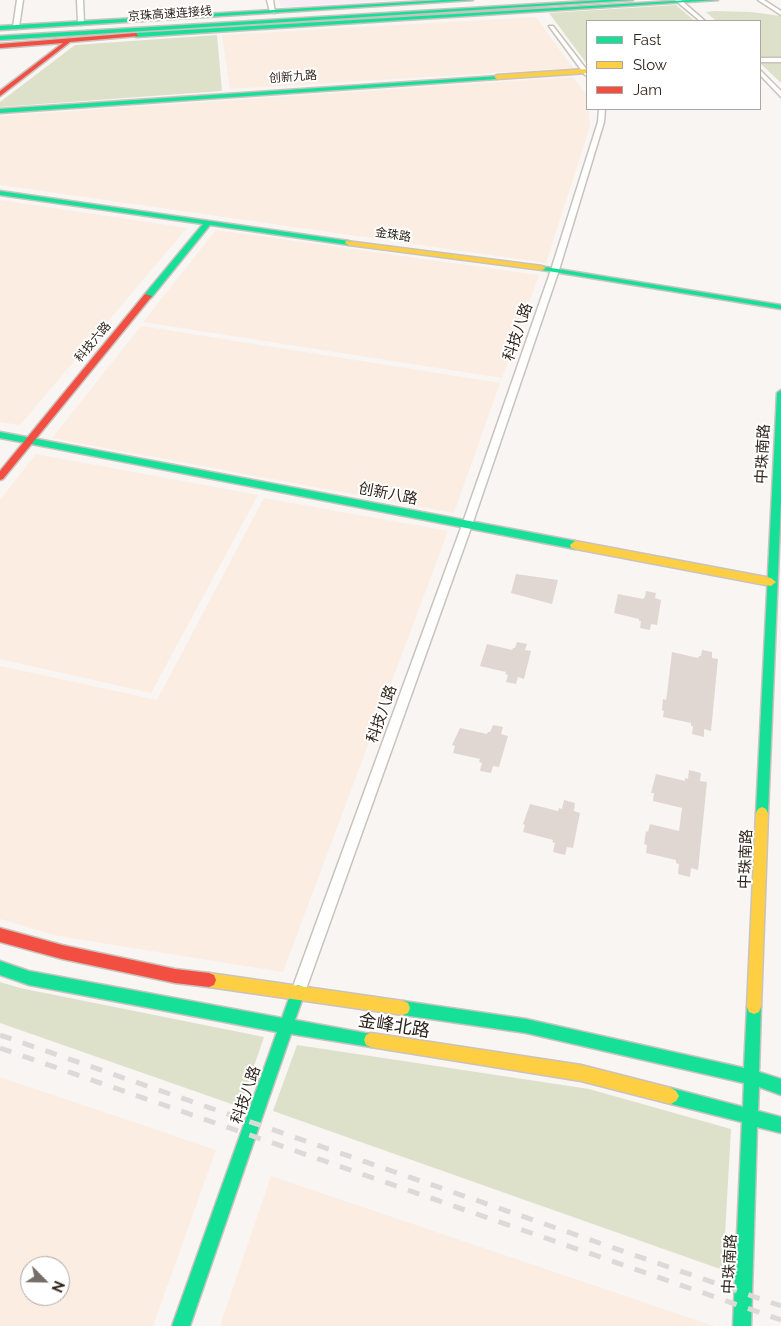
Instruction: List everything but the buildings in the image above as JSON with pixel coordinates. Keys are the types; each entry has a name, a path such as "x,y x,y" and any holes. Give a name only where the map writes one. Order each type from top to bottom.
{"main road":[{"path":"0,28 273,12 559,0"},
{"path":"466,3 630,0"},
{"path":"0,46 69,40 715,0"},
{"name":"京珠高速连接线","path":"0,33 311,15 466,3"},
{"name":"京珠高速连接线","path":"0,38 466,3"},
{"path":"183,17 311,15"},
{"path":"0,94 69,40"},
{"name":"创新九路","path":"0,111 586,72"},
{"name":"金珠路","path":"0,193 207,224 555,270 781,307"},
{"name":"科技六路","path":"0,477 207,224"},
{"name":"中珠南路","path":"742,1326 771,582 781,393"},
{"name":"创新八路","path":"0,435 771,582"},
{"name":"金峰北路","path":"0,935 62,952 176,976 526,1026 752,1078 781,1087"},
{"name":"金峰北路","path":"0,968 29,978 285,1026 582,1073 781,1125"},
{"name":"科技八路","path":"181,1326 298,992"}],"street":[{"path":"16,27 20,0"},
{"path":"80,0 81,23"},
{"path":"270,0 273,12"},
{"path":"761,0 781,13"},
{"path":"679,1 702,20"},
{"path":"551,27 586,71"},
{"path":"761,60 781,60"},
{"path":"761,73 781,95"},
{"name":"科技八路","path":"298,992 467,524 555,270 601,122 602,110"}],"shaded area":[{"path":"279,0 401,0 281,7"},
{"path":"536,17 573,68 230,89 222,35"},
{"path":"573,77 586,94 586,110 588,110 590,126 546,263 0,185 0,116"},
{"path":"0,200 187,228 20,425 0,422"},
{"path":"216,230 539,275 502,378 143,322"},
{"path":"141,326 500,383 454,513 52,438"},
{"path":"36,454 258,495 151,693 0,659 0,500"},
{"path":"264,498 448,531 283,972 58,936 0,919 0,666 157,700"},
{"path":"0,1077 216,1150 153,1326 0,1326"},
{"path":"271,1176 714,1326 220,1326"}],"green space":[{"path":"676,5 694,20 586,20 586,63 549,13"},
{"path":"706,12 751,12 781,16 781,83 761,64 761,20 715,20"},
{"path":"217,35 222,91 0,107 0,102 75,45"},
{"path":"0,982 20,988 264,1037 240,1107 0,1023"},
{"path":"297,1045 589,1089 731,1129 723,1270 273,1111"}],"railway":[{"path":"0,1035 781,1306"},
{"path":"0,1048 781,1320"}],"traffic: fast":[{"path":"0,28 470,0"},
{"path":"0,38 630,0"},
{"path":"136,35 715,0"},
{"path":"0,111 497,77"},
{"path":"0,193 349,243"},
{"path":"148,296 207,224"},
{"path":"542,268 781,307"},
{"path":"762,813 781,393"},
{"path":"0,435 575,545"},
{"path":"0,968 29,978 285,1026 371,1040"},
{"path":"181,1326 298,992"},
{"path":"742,1326 754,1007"},
{"path":"403,1008 526,1026 753,1078 781,1087"},
{"path":"671,1096 781,1125"}],"traffic: slow":[{"path":"497,77 586,71"},
{"path":"349,243 542,268"},
{"path":"575,545 771,582"},
{"path":"754,1007 762,813"},
{"path":"209,980 403,1008"},
{"path":"371,1040 581,1073 671,1096"}],"traffic: jam":[{"path":"0,46 136,35"},
{"path":"0,94 68,41"},
{"path":"0,477 148,296"},
{"path":"0,935 62,952 175,976 209,980"}]}
